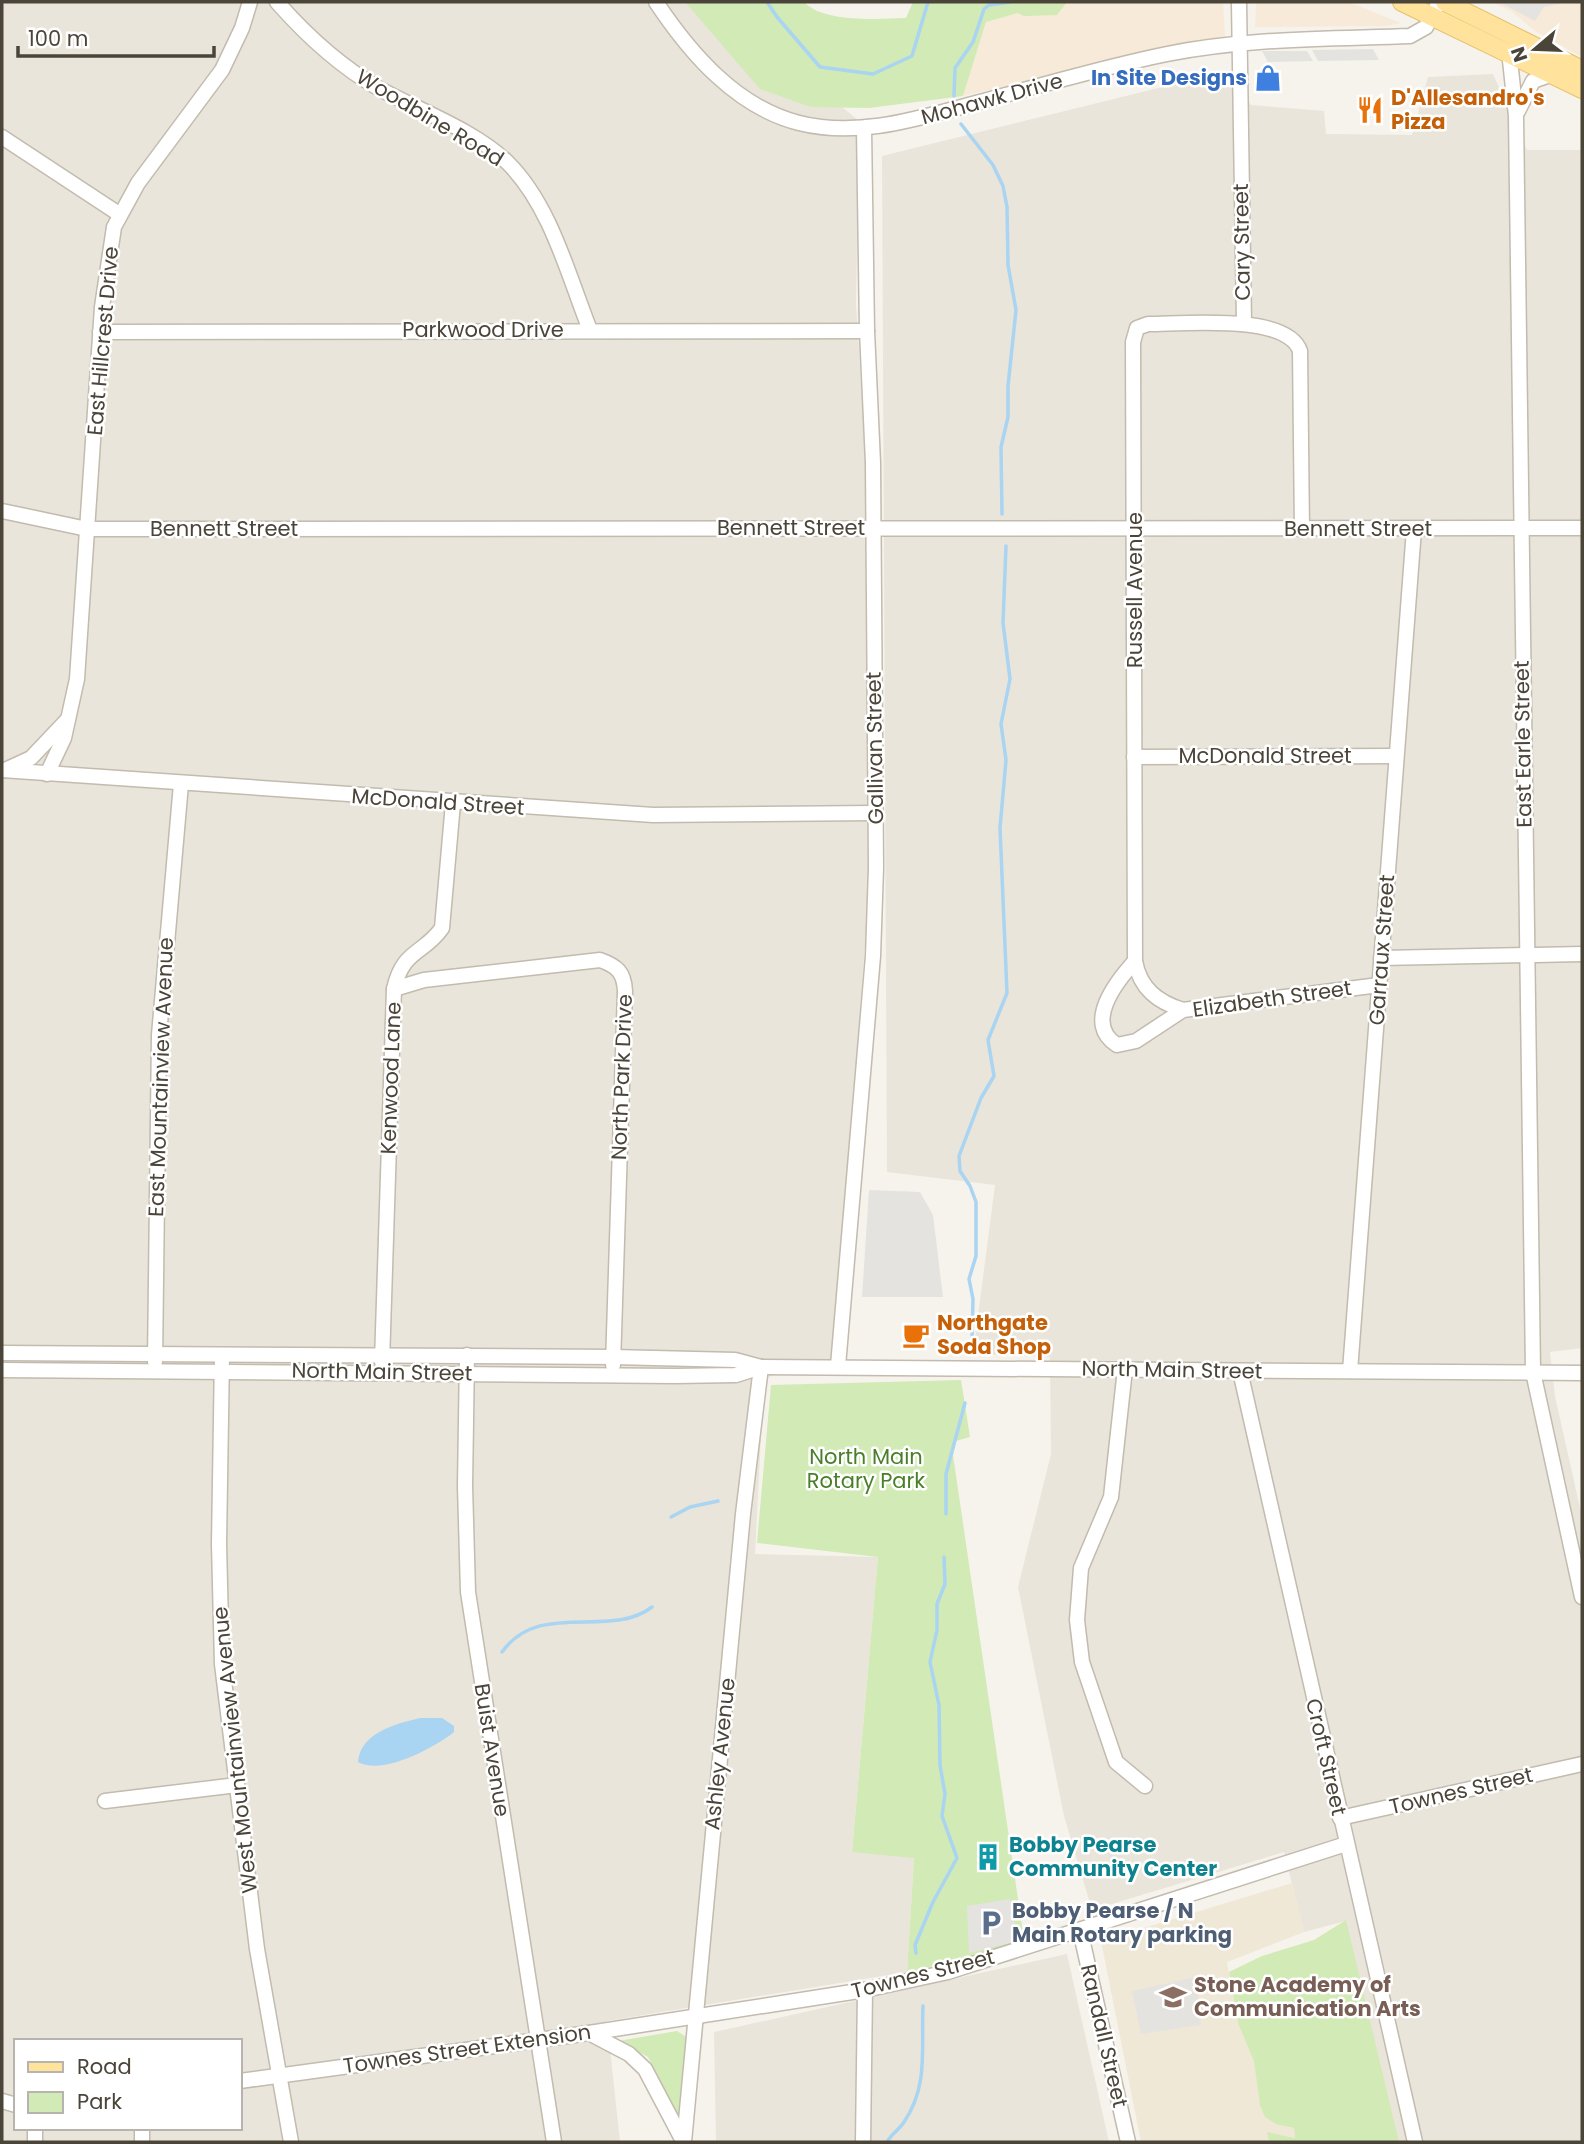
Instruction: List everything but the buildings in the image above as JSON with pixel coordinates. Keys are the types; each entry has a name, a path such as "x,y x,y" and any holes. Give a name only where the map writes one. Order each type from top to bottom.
{"main road":[{"path":"1402,2 1435,9 1582,89"},
{"path":"1445,2 1582,70"}],"street":[{"name":"East Hillcrest Drive","path":"47,774 58,754 77,679 100,332 108,267 119,214 222,69 242,28 250,2"},
{"name":"Woodbine Road","path":"276,2 310,39 351,72 474,139 509,164 538,203 590,330"},
{"name":"Mohawk Drive","path":"656,2 710,70 757,104 798,123 864,128 928,116 1148,58 1238,42 1410,36 1426,27 1435,9"},
{"name":"Cary Street","path":"1239,2 1244,323 1290,337 1297,343 1300,351 1302,530"},
{"name":"East Earle Street","path":"1509,51 1516,116 1533,1372 1582,1597"},
{"name":"East Earle Street","path":"1516,116 1533,81 1553,74"},
{"name":"Gallivan Street","path":"838,1366 873,956 873,528 864,128"},
{"path":"2,136 119,214"},
{"name":"Russell Avenue","path":"1183,1010 1169,1006 1147,990 1135,961 1133,342 1137,328 1148,324 1244,323"},
{"name":"Parkwood Drive","path":"100,332 867,331"},
{"name":"Bennett Street","path":"2,511 87,529 1582,528"},
{"name":"Garraux Street","path":"1350,1371 1414,529"},
{"path":"3,770 31,758 68,719"},
{"name":"McDonald Street","path":"1134,757 1396,756"},
{"name":"McDonald Street","path":"3,770 653,815 875,813"},
{"name":"East Mountainview Avenue","path":"155,1371 156,1126 161,988 181,783"},
{"name":"Kenwood Lane","path":"382,1372 394,989 404,962 442,928 453,803"},
{"path":"1381,958 1582,954"},
{"name":"North Park Drive","path":"394,989 424,980 600,960 614,964 621,971 625,991 613,1375"},
{"name":"Elizabeth Street","path":"1135,961 1120,978 1107,1001 1102,1025 1110,1041 1126,1046 1183,1010 1379,985"},
{"name":"North Main Street","path":"2,1353 155,1354 222,1362 382,1372 467,1374 736,1375 761,1367"},
{"name":"North Main Street","path":"2,1370 155,1371 222,1362 382,1355 467,1355 735,1360 761,1367 1582,1373"},
{"name":"Buist Avenue","path":"467,1355 465,1486 468,1592 554,2142"},
{"name":"West Mountainview Avenue","path":"222,1362 220,1632 257,1949 290,2142"},
{"name":"Ashley Avenue","path":"684,2142 743,1514 761,1367"},
{"path":"1125,1369 1111,1497 1081,1568 1077,1620 1082,1662 1116,1762 1145,1786"},
{"name":"Croft Street","path":"1240,1371 1415,2142"},
{"name":"Townes Street","path":"1340,1818 1582,1763"},
{"path":"105,1801 237,1785"},
{"name":"Townes Street","path":"695,2017 864,1990 948,1972 1346,1844"},
{"name":"Randall Street","path":"1080,1930 1128,2142"},
{"path":"863,2142 864,1990"},
{"name":"Townes Street Extension","path":"242,2081 695,2017"},
{"name":"Ashley Avenue","path":"589,2033 629,2053 645,2069 684,2142"}],"shaded area":[{"path":"2,2 715,2 859,121 856,304 866,462 875,813 833,1360 764,1378 755,1554 878,1557 852,1851 914,1857 907,1972 607,2021 620,2142 2,2142"},
{"path":"1067,2 1223,2 1225,37 963,96 986,22 1018,13 1056,15"},
{"path":"1256,2 1348,2 1401,23 1386,26 1255,27"},
{"path":"1491,2 1582,2 1582,57 1535,31 1511,11"},
{"path":"1499,2 1569,2 1544,7 1535,21"},
{"path":"1373,49 1379,60 1318,61 1312,50"},
{"path":"1262,51 1307,51 1313,61 1268,62"},
{"path":"1231,74 1251,105 1324,111 1326,134 1412,135 1428,77 1493,74 1527,150 1582,150 1582,1348 1550,1352 1555,1396 1582,1517 1582,2142 1389,2142 1346,1921 1304,1932 1284,1852 1092,1910 1064,1816 1018,1587 1051,1454 1050,1357 973,1354 995,1185 887,1172 882,156 1195,79"},
{"path":"869,1190 920,1192 933,1215 943,1297 862,1297"},
{"name":"Stone Academy of Communication Arts","path":"1292,1883 1304,1932 1227,1962 1238,2023 1278,2054 1296,2138 1268,2133 1269,2142 1141,2142 1101,1941"},
{"name":"Bobby Pearse / N Main Rotary parking","path":"1010,1899 1018,1941 969,1953 967,1906"},
{"path":"1067,1954 1109,2142 716,2142 714,2032"},
{"path":"1196,1977 1201,2025 1141,2034 1132,1991"}],"green space":[{"path":"685,2 804,2 813,9 838,17 867,19 906,18 913,2 1067,2 1057,15 1024,16 1018,13 986,22 963,96 869,108 811,107 760,89"},
{"name":"North Main Rotary Park","path":"961,1380 970,1437 956,1441 953,1455 1024,1940 961,1960 907,1972 914,1858 852,1852 878,1557 757,1543 771,1385"},
{"path":"1346,1920 1399,2142 1269,2142 1267,2132 1295,2138 1294,2128 1276,2124 1265,2117 1260,2105 1254,2061 1238,2023 1229,1972 1262,1956 1314,1940"},
{"path":"677,2031 688,2038 680,2120 648,2057 618,2041"}],"water":[{"path":"420,1718 442,1718 454,1726 454,1732 422,1752 394,1763 369,1765 358,1762 365,1744 380,1731"}],"waterway":[{"path":"767,2 820,67 873,74 912,56 928,2"},
{"path":"954,96 955,68 973,42 984,9 989,5 1010,2"},
{"path":"961,124 993,165 1003,186 1007,207 1008,265 1016,310 1008,386 1008,417 1001,447 1002,514"},
{"path":"972,1339 973,1299 969,1279 976,1256 976,1202 960,1171 959,1156 981,1098 994,1076 988,1040 1007,993 1000,828 1006,760 1001,724 1010,679 1003,623 1006,546"},
{"path":"946,1514 946,1474 965,1403"},
{"path":"671,1517 690,1507 718,1501"},
{"path":"916,1953 915,1945 933,1902 957,1858 942,1816 945,1794 940,1765 939,1705 930,1662 937,1630 937,1604 945,1584 944,1557"},
{"path":"502,1652 518,1636 535,1627 555,1623 616,1620 635,1616 652,1607"},
{"path":"887,2142 904,2122 917,2094 922,2066 923,2006"}],"place":[{"name":"In Site Designs","path":"1268,78"},
{"name":"D'Allesandro's Pizza","path":"1370,110"},
{"name":"Northgate Soda Shop","path":"916,1335"},
{"name":"Bobby Pearse Community Center","path":"988,1857"},
{"name":"Bobby Pearse / N Main Rotary parking","path":"991,1923"},
{"name":"Stone Academy of Communication Arts","path":"1173,1997"}]}
